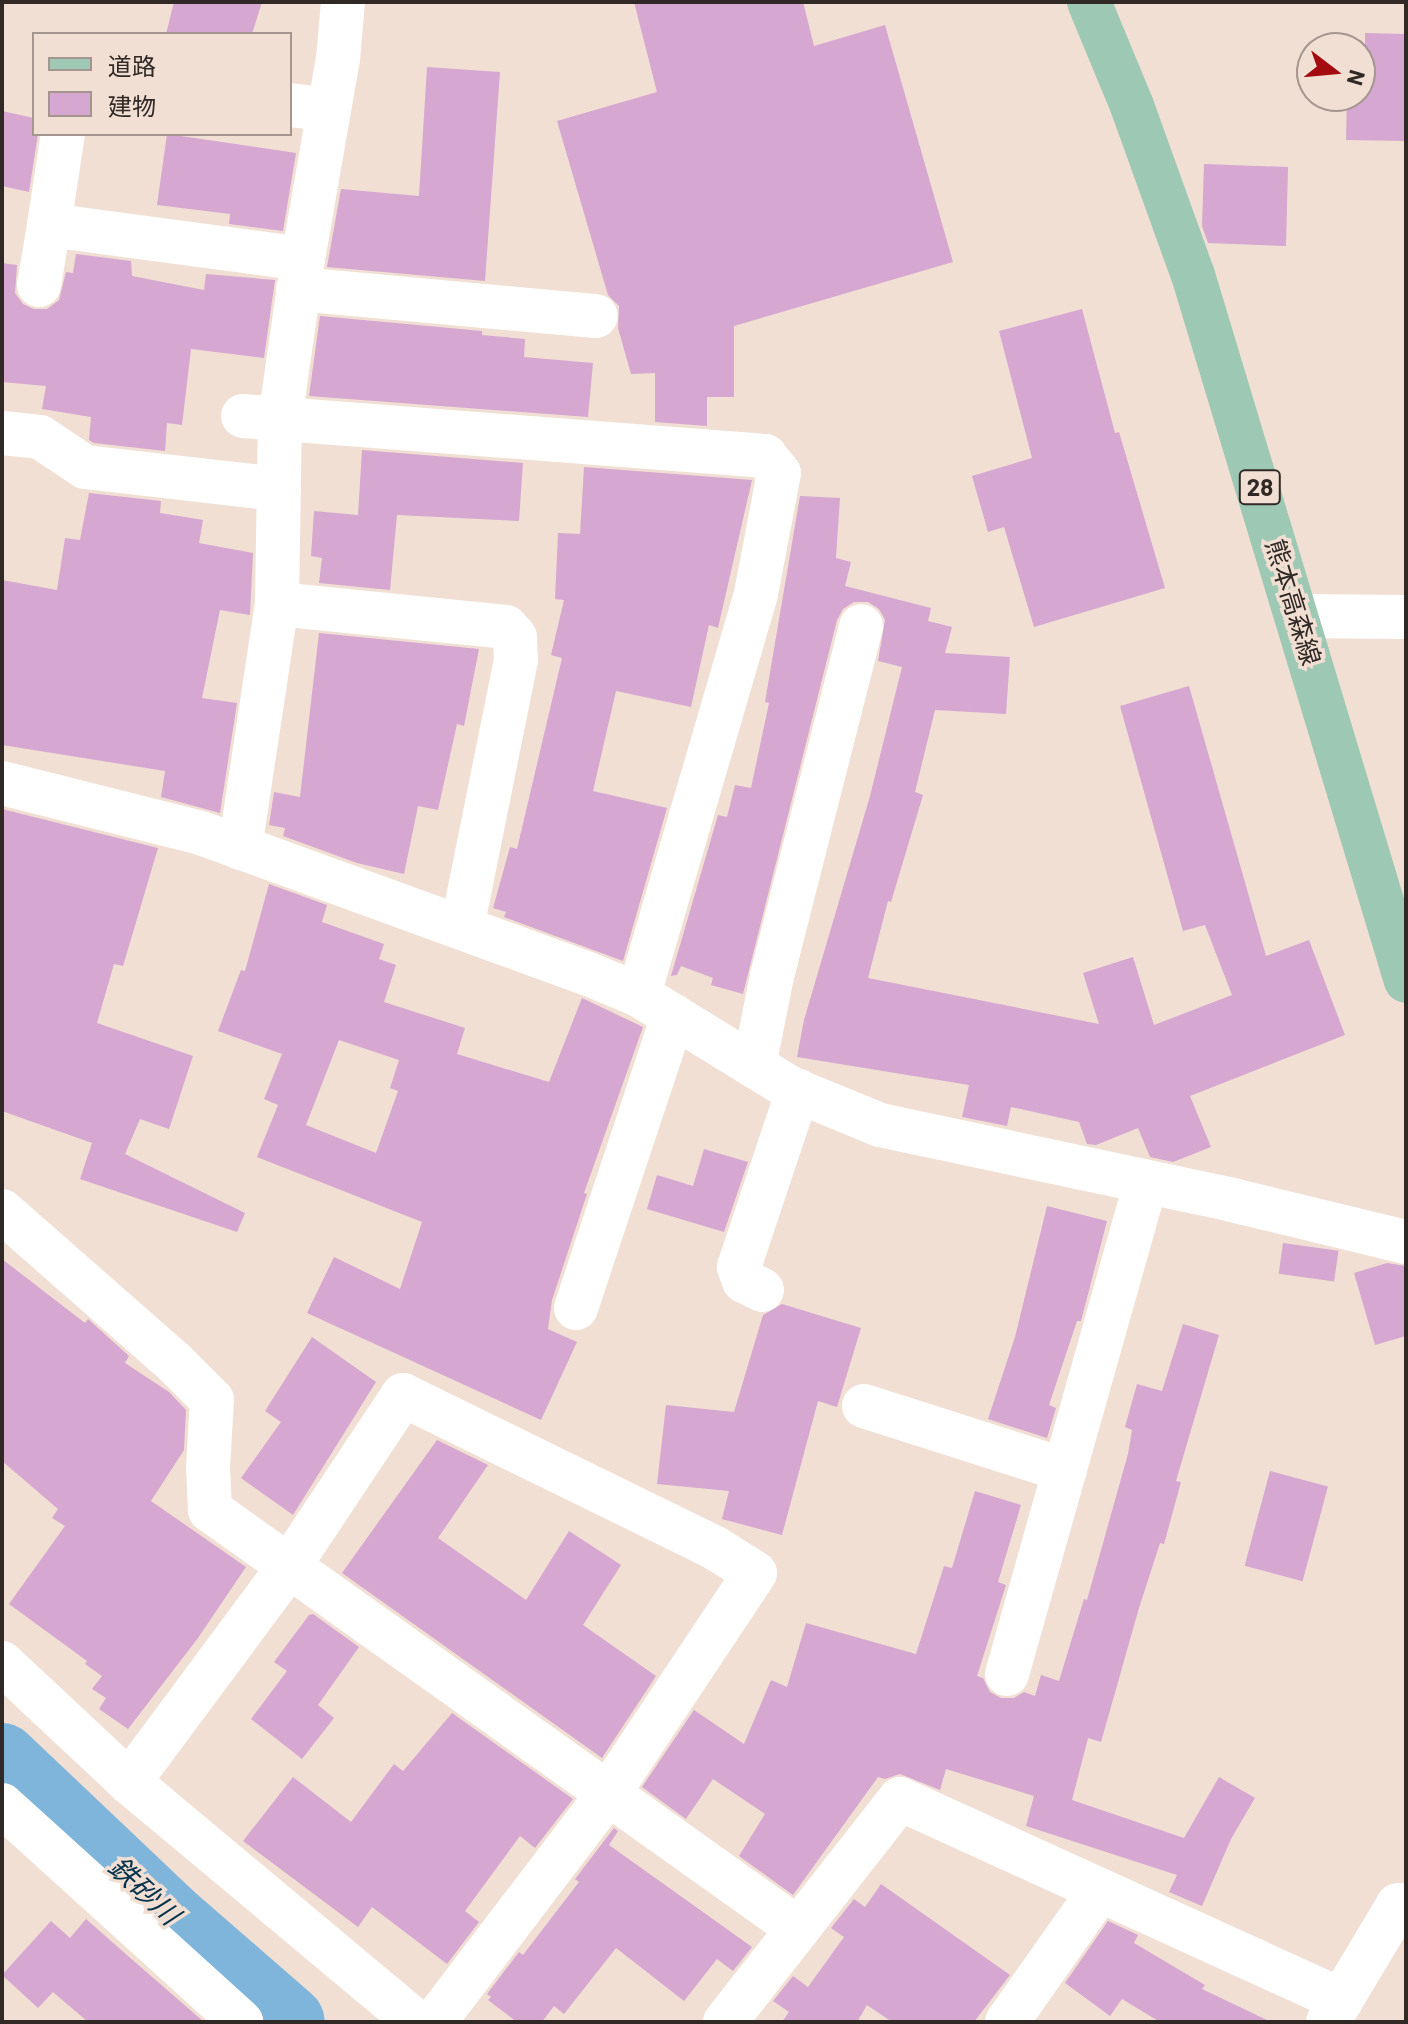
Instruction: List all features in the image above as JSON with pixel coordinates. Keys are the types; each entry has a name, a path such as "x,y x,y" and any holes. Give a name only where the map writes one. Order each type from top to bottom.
{"main road":[{"name":"熊本高森線","path":"1089,2 1132,106 1193,275 1406,981"}],"street":[{"path":"240,848 277,604 279,489 261,418 301,274 310,107 343,2"},
{"path":"39,285 63,136"},
{"path":"49,225 301,274 596,316"},
{"path":"261,418 765,456 779,473 756,594 656,1005 576,1308"},
{"path":"2,433 40,437 85,467 279,489"},
{"path":"277,604 506,627 515,637 516,660 462,928"},
{"path":"1298,616 1406,617"},
{"path":"754,1066 772,976 861,626"},
{"path":"2,783 201,833 462,928 656,1005 798,1091 880,1125 1406,1242"},
{"path":"762,1290 744,1281 739,1267 798,1091"},
{"path":"1007,1674 1146,1182"},
{"path":"2,1211 175,1363 212,1400 208,1467 210,1510 797,1928"},
{"path":"129,1782 290,1565 403,1395 715,1548 755,1573 608,1794 434,2022"},
{"path":"864,1406 1065,1470"},
{"path":"2,1663 129,1782 416,2022"},
{"path":"725,2022 900,1799 1100,1890 1335,2011 1398,1905 1406,1905"},
{"path":"2,1805 241,2022"},
{"path":"1007,2022 1100,1890"}],"building":[{"path":"174,2 262,2 253,32 166,32"},
{"path":"634,2 803,2 814,46 885,25 953,262 734,326 734,397 707,397 707,426 655,422 655,373 631,374 618,328 619,306 608,295 557,121 657,92"},
{"path":"1376,33 1406,34 1406,141 1346,140 1347,112 1376,112"},
{"path":"427,67 500,72 485,281 327,267 341,189 419,196"},
{"path":"2,111 32,118 32,136 38,136 29,192 2,186"},
{"path":"167,136 296,153 283,231 229,224 230,214 157,205"},
{"path":"1204,164 1288,167 1286,246 1208,243 1202,226"},
{"path":"76,254 131,261 132,276 204,290 206,274 275,280 264,358 191,349 182,425 167,423 165,451 94,443 89,440 91,417 42,409 46,386 2,382 2,263 17,265 15,293 23,304 34,309 47,309 59,300 66,272 73,273"},
{"path":"1082,309 1115,433 1119,432 1165,588 1034,627 1004,527 988,532 972,476 1032,458 999,331"},
{"path":"320,316 482,331 482,335 525,339 524,357 593,363 588,417 309,396"},
{"path":"362,450 523,463 519,521 397,515 390,590 319,583 322,558 311,556 314,511 358,515"},
{"path":"584,467 752,480 718,628 709,625 691,707 616,691 593,791 667,808 623,961 504,917 506,912 493,908 510,847 517,849 562,658 551,655 564,600 555,599 558,533 580,534"},
{"path":"89,493 161,501 160,513 203,520 199,543 253,553 250,615 220,610 202,698 237,703 220,813 161,797 165,771 2,745 2,580 57,590 65,538 80,540"},
{"path":"800,496 840,498 836,558 851,562 845,586 931,608 928,621 952,627 945,653 1010,657 1006,714 935,710 915,792 923,795 891,902 888,901 868,978 1099,1024 1083,973 1133,957 1154,1025 1232,995 1205,925 1183,931 1120,706 1189,686 1266,956 1309,940 1345,1035 1190,1096 1211,1147 1173,1162 1150,1157 1138,1128 1096,1145 1087,1144 1079,1122 1011,1107 1007,1126 962,1117 969,1085 797,1057 804,1020 870,796 902,667 878,661 885,620 879,609 868,602 854,602 843,609 837,620 743,994 711,985 713,978 681,966 677,975 671,976 718,815 727,817 735,785 751,788 769,703 765,702"},
{"path":"319,633 479,649 464,726 457,724 438,810 418,806 404,874 357,863 283,836 285,828 269,825 274,792 300,797"},
{"path":"2,809 158,848 123,966 114,964 97,1023 193,1056 169,1129 140,1119 125,1154 245,1213 237,1232 80,1179 92,1143 2,1111"},
{"path":"269,884 327,905 322,922 384,944 379,959 396,965 384,1002 465,1028 457,1054 549,1082 582,998 643,1027 584,1193 587,1194 552,1300 548,1329 577,1342 541,1420 307,1313 334,1257 400,1289 422,1222 257,1157 278,1105 264,1099 282,1054 218,1031 241,970 245,971","holes":["339,1040 399,1060 390,1088 398,1091 376,1153 306,1125"]},
{"path":"704,1149 748,1162 724,1232 647,1209 657,1175 693,1186"},
{"path":"1047,1206 1107,1221 1081,1321 1077,1321 1049,1405 1056,1408 1047,1438 988,1419 1015,1337"},
{"path":"1283,1243 1338,1251 1334,1281 1279,1274"},
{"path":"2,1259 85,1323 88,1319 129,1356 125,1363 169,1392 186,1410 184,1450 151,1501 246,1567 198,1638 128,1729 99,1709 106,1698 92,1689 102,1676 85,1664 87,1661 9,1604 65,1526 52,1518 58,1509 2,1461"},
{"path":"1387,1263 1406,1266 1406,1336 1375,1345 1354,1273"},
{"path":"782,1304 861,1328 837,1407 818,1401 782,1535 722,1519 729,1491 657,1484 666,1405 734,1412 763,1315"},
{"path":"1183,1324 1219,1335 1176,1481 1181,1482 1164,1544 1160,1543 1139,1608 1101,1742 1088,1738 1072,1800 1184,1838 1219,1777 1255,1798 1231,1839 1202,1906 1169,1892 1177,1875 1026,1826 1034,1796 946,1769 940,1790 900,1774 885,1779 878,1777 793,1895 739,1856 765,1814 713,1779 686,1819 642,1787 694,1710 744,1744 771,1680 787,1687 806,1623 916,1654 944,1566 952,1568 975,1491 1021,1505 998,1582 1006,1585 977,1676 983,1678 990,1692 1001,1698 1014,1698 1024,1692 1035,1696 1041,1675 1059,1681 1084,1599 1087,1600 1128,1454 1132,1430 1125,1427 1137,1384 1162,1391"},
{"path":"312,1337 376,1382 293,1515 241,1478 281,1422 265,1411"},
{"path":"437,1440 488,1465 438,1538 526,1600 569,1531 621,1565 583,1625 656,1676 602,1758 342,1573"},
{"path":"1270,1471 1328,1487 1303,1581 1245,1566"},
{"path":"313,1614 359,1647 318,1705 334,1718 302,1759 251,1719 287,1671 274,1662 309,1615"},
{"path":"452,1713 573,1799 535,1848 520,1836 465,1911 479,1922 447,1964 372,1907 358,1927 243,1841 293,1777 351,1822 394,1764 403,1771"},
{"path":"614,1828 618,1831 609,1845 752,1947 733,1971 717,1959 684,2001 616,1948 564,2014 554,2006 542,2022 517,2022 488,2000 491,1997 487,1994 519,1952 523,1955 579,1882 575,1879"},
{"path":"881,1884 1010,1975 974,2022 892,2022 867,2005 857,2022 782,2022 789,2012 773,2001 793,1976 808,1987 844,1937 831,1928 854,1899 865,1907"},
{"path":"86,1919 204,2022 88,2022 53,1992 38,2008 2,1975 51,1921 70,1938"},
{"path":"1108,1921 1138,1935 1134,1943 1205,1985 1202,1989 1271,2022 1160,2022 1122,1999 1110,2016 1065,1983"}],"waterway":[{"name":"鉄砂川","path":"2,1759 174,1922 289,2022"}]}
